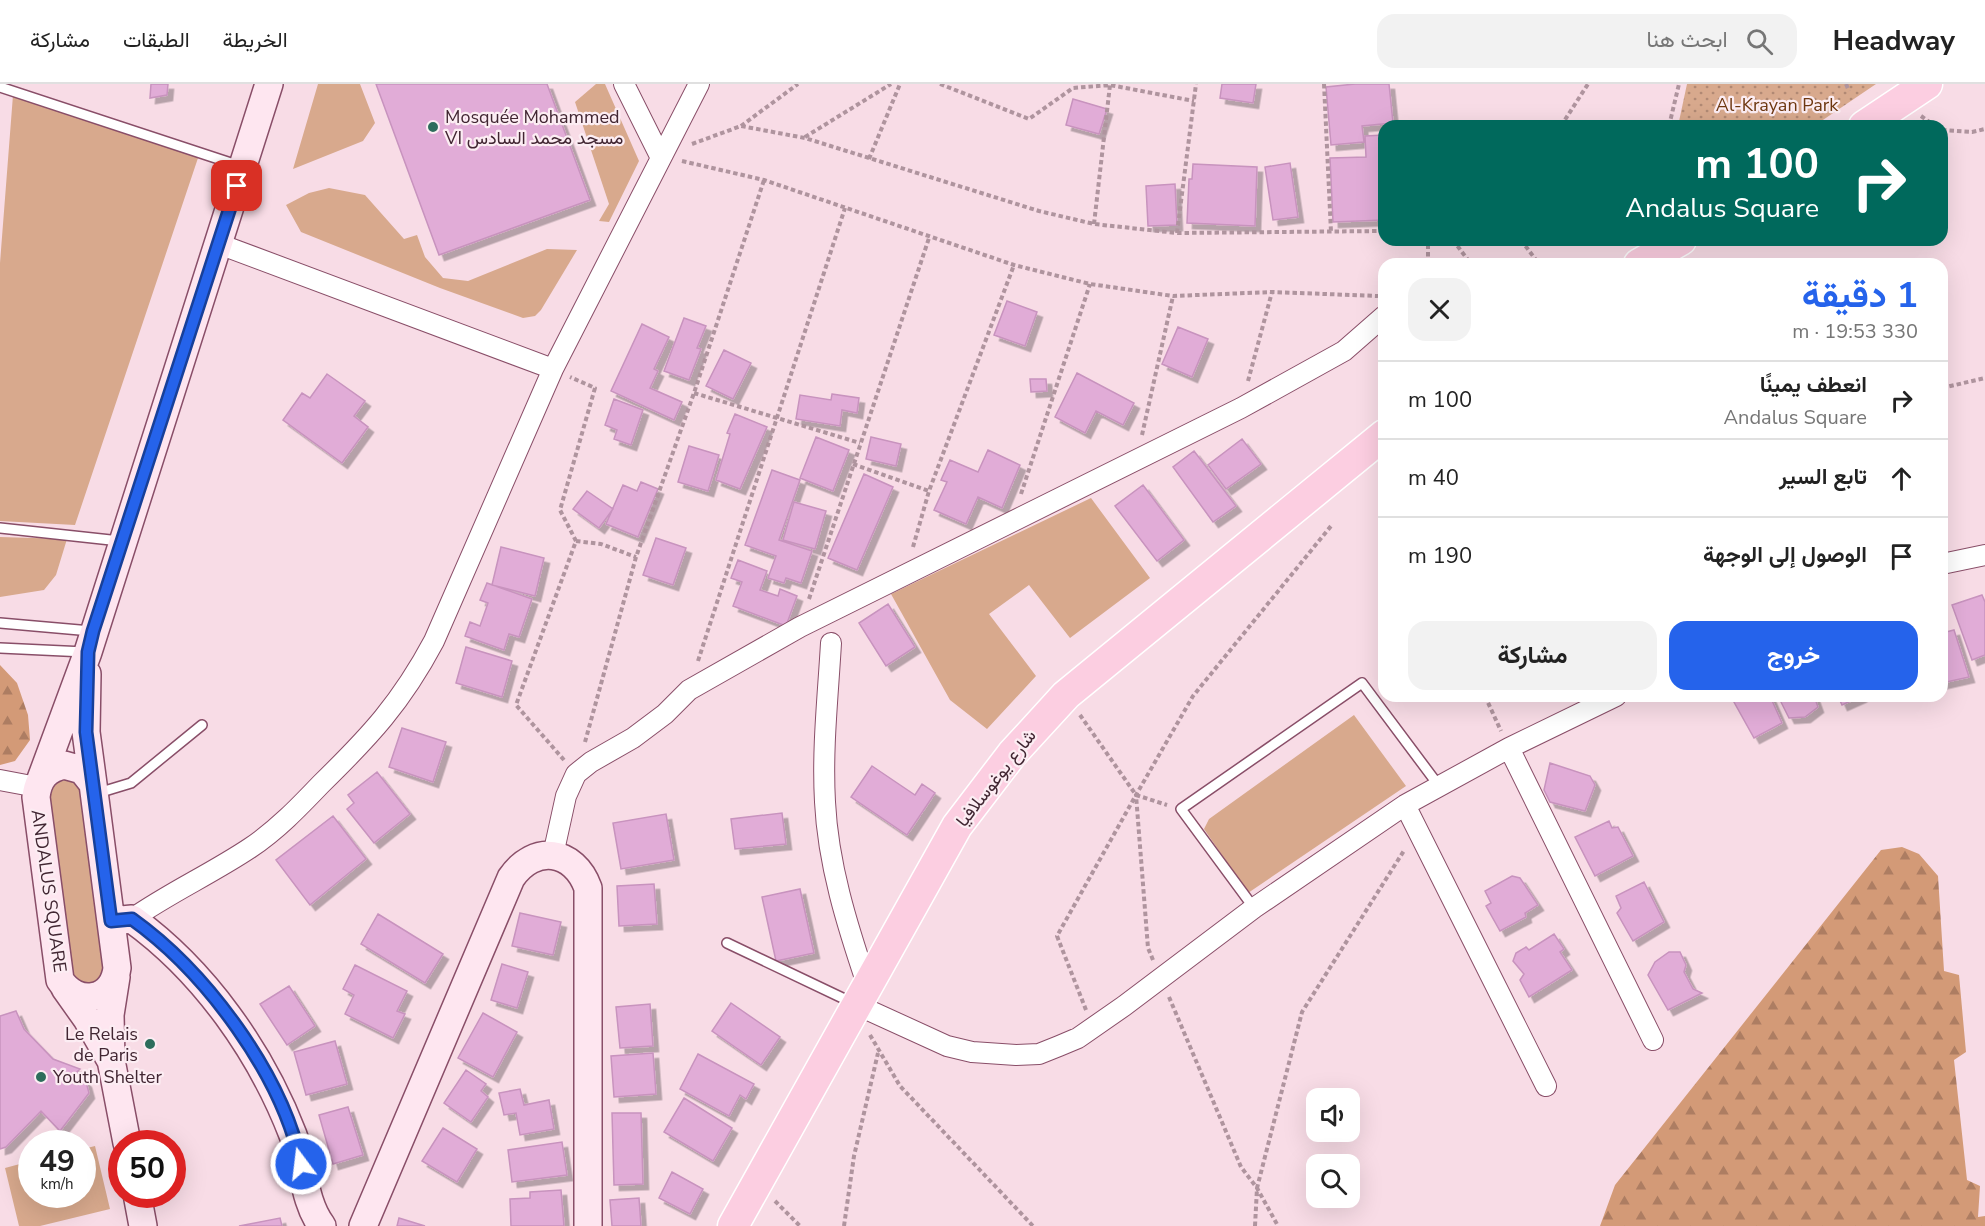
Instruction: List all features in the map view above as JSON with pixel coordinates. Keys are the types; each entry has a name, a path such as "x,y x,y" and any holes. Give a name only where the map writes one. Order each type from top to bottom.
{"main road":[{"path":"39,783 91,641 269,84"},
{"path":"1873,120 1927,84"},
{"path":"1650,258 1671,246"},
{"name":"شارع يوغوسلافيا","path":"733,1226 957,826 1012,754 1066,695 1378,440"},
{"path":"91,641 86,732 94,789 121,920 110,1015 111,1060 124,1130"},
{"path":"39,783 47,772 64,765 82,770 94,789"},
{"name":"ANDALUS SQUARE","path":"39,783 58,971 65,988 80,997 98,996 112,985 116,977"},
{"path":"363,1226 511,878 528,860 553,855 565,858 575,866 588,888 588,1226"},
{"path":"121,920 157,937 190,972 239,1033 263,1070 282,1107 297,1145 305,1184 322,1226"},
{"path":"65,988 87,1019 111,1060"},
{"path":"140,1208 143,1226"}],"street":[{"path":"624,84 660,156"},
{"path":"121,920 249,849 273,831 391,712 414,680 434,642 553,369 660,156 699,84"},
{"path":"219,244 553,369"},
{"path":"553,855 566,796 576,774 591,762 633,738 665,714 689,690 800,627 1241,408 1344,351 1378,321"},
{"path":"1948,563 1985,555"},
{"path":"831,643 824,749 825,804 837,884 861,994 947,1046 972,1052 1039,1054 1078,1038 1254,908 1404,805 1509,748 1604,702"},
{"path":"1509,748 1653,1040"},
{"path":"0,780 39,783"},
{"path":"1404,805 1546,1086"}],"lane":[{"path":"0,87 243,166"},
{"path":"0,528 123,541"},
{"path":"0,623 91,641"},
{"path":"0,648 91,641"},
{"path":"1254,908 1181,809 1362,683 1439,786"},
{"path":"94,789 131,783 202,724"},
{"path":"727,944 861,994"}],"path":[{"path":"660,156 741,126 798,84"},
{"path":"805,138 891,84"},
{"path":"869,159 900,84"},
{"path":"940,84 1029,119 1073,88 1110,85 1194,101"},
{"path":"1177,234 1196,84"},
{"path":"1324,84 1331,232"},
{"path":"1565,120 1588,84"},
{"path":"1670,120 1679,84"},
{"path":"1846,84 1849,91"},
{"path":"1094,224 1110,85"},
{"path":"741,126 805,138 1039,211 1094,224 1177,234 1378,231"},
{"path":"1948,130 1972,132 1985,129"},
{"path":"660,156 764,180 1014,266 1090,284 1173,296 1272,291 1378,297"},
{"path":"576,774 636,556 694,393 764,180"},
{"path":"689,690 845,208"},
{"path":"800,627 929,238"},
{"path":"905,575 930,491 1014,266"},
{"path":"1013,521 1090,284"},
{"path":"1241,408 1272,291"},
{"path":"1137,459 1173,296"},
{"path":"553,369 595,388 560,510 576,541 516,705 576,774"},
{"path":"1948,387 1985,378"},
{"path":"694,393 860,443"},
{"path":"853,464 930,491"},
{"path":"1093,1027 1057,936 1193,696 1331,526"},
{"path":"576,541 601,544 636,556"},
{"path":"1066,695 1136,795 1148,948 1241,1167 1257,1188 1278,1226"},
{"path":"1488,702 1509,748"},
{"path":"1136,795 1181,809"},
{"path":"1255,1226 1257,1188 1302,1012 1416,830"},
{"path":"861,994 878,1053 900,1086 1033,1226"},
{"path":"844,1226 854,1156 878,1053"},
{"path":"757,1183 800,1226"}],"green space":[{"path":"318,84 360,84 375,123 363,141 293,169"},
{"path":"596,84 605,84 639,161 609,222 599,221 609,204 575,102"},
{"name":"Al-Krayan Park","path":"1687,84 1876,84 1823,120 1679,120"},
{"path":"13,95 199,155 75,525 0,521 0,263"},
{"path":"329,188 365,195 404,239 417,235 425,257 443,278 468,281 547,249 577,250 541,310 535,316 523,318 440,288 301,232 286,205 309,193"},
{"path":"1091,498 1150,578 1070,638 1029,585 989,614 1036,676 987,729 950,700 891,594"},
{"path":"0,537 67,539 56,575 44,590 0,597"},
{"path":"0,665 17,683 28,715 30,740 15,761 0,765"},
{"path":"1354,715 1406,786 1248,893 1204,829 1209,819"},
{"path":"68,779 77,784 81,793 103,968 101,978 89,986 76,981 72,972 50,797 55,783"},
{"path":"1902,847 1919,854 1938,876 1944,971 1959,975 1966,1052 1954,1060 1967,1180 1980,1186 1978,1217 1985,1216 1985,1226 1600,1226 1615,1185 1881,850"},
{"path":"96,1150 110,1209 40,1226 19,1226 5,1168 18,1164 18,1208 96,1208"}],"building":[{"path":"151,84 168,84 167,95 150,98"},
{"path":"376,84 547,84 590,200 439,255"},
{"path":"1222,84 1256,84 1253,103 1220,98"},
{"path":"1389,84 1393,120 1378,120 1378,124 1362,126 1364,142 1331,145 1326,87"},
{"path":"1073,99 1107,109 1099,134 1066,125"},
{"path":"1378,135 1378,220 1333,222 1330,158 1366,157 1365,136"},
{"path":"1290,163 1298,217 1273,220 1265,167"},
{"path":"1193,164 1257,167 1255,226 1187,223 1189,179 1192,179"},
{"path":"1175,184 1177,225 1148,226 1146,186"},
{"path":"1007,301 1037,312 1025,346 994,335"},
{"path":"684,318 706,326 697,348 701,349 689,380 664,371"},
{"path":"642,324 669,337 654,369 658,371 650,388 682,402 674,420 611,391"},
{"path":"1178,327 1208,339 1192,377 1162,364"},
{"path":"724,350 751,363 733,399 706,386"},
{"path":"1077,373 1134,403 1123,425 1096,411 1085,433 1055,417"},
{"path":"327,374 365,401 354,416 368,427 342,463 283,420 302,393 310,398"},
{"path":"1030,379 1046,379 1047,391 1031,392"},
{"path":"832,394 859,398 857,413 842,410 840,426 796,419 800,395 831,400"},
{"path":"614,399 643,410 631,445 614,439 617,430 605,425"},
{"path":"735,414 767,427 740,489 716,480 730,434 727,433"},
{"path":"816,437 849,450 833,491 800,478"},
{"path":"871,437 901,444 896,466 866,459"},
{"path":"1242,439 1261,464 1226,489 1208,465"},
{"path":"689,446 719,455 708,491 678,482"},
{"path":"988,450 1020,465 1002,508 978,497 966,524 934,510 947,482 941,480 950,460 978,472"},
{"path":"1194,451 1236,506 1213,522 1173,467"},
{"path":"772,470 800,480 779,540 812,551 801,583 786,578 784,583 768,578 776,556 745,545"},
{"path":"864,474 893,487 857,570 828,558"},
{"path":"641,482 658,489 638,537 606,524 623,485 637,491"},
{"path":"1143,485 1184,540 1157,561 1115,506"},
{"path":"587,491 613,509 599,528 573,509"},
{"path":"794,502 826,511 815,549 783,540"},
{"path":"656,538 686,548 673,585 643,575"},
{"path":"501,547 544,558 535,596 492,585"},
{"path":"738,560 767,571 760,590 778,596 780,589 797,596 786,626 733,606 742,582 731,578"},
{"path":"487,583 532,599 519,637 509,634 504,650 465,636 470,622 480,626 488,603 480,600"},
{"path":"1982,595 1985,602 1985,655 1972,660 1952,605"},
{"path":"888,604 915,647 886,666 859,623"},
{"path":"1954,630 1969,677 1948,682 1948,632"},
{"path":"466,647 512,661 502,697 456,683"},
{"path":"1734,702 1773,702 1782,723 1754,738"},
{"path":"1781,702 1816,702 1818,707 1805,717 1789,718"},
{"path":"402,728 446,742 433,782 389,767"},
{"path":"1550,763 1590,776 1595,785 1585,811 1550,802 1544,790"},
{"path":"872,766 915,795 922,784 935,793 907,835 851,797"},
{"path":"377,772 410,814 374,843 347,809 354,803 348,795"},
{"path":"782,813 786,844 735,849 731,819"},
{"path":"666,814 674,860 621,869 613,823"},
{"path":"333,816 366,859 310,905 276,860"},
{"path":"1609,821 1612,828 1618,827 1633,856 1595,876 1575,837"},
{"path":"1512,876 1520,878 1538,905 1525,913 1526,917 1500,931 1486,906 1491,903 1485,891"},
{"path":"1644,882 1664,922 1633,941 1617,913 1621,908 1616,896"},
{"path":"654,884 657,924 619,926 617,886"},
{"path":"800,889 814,953 776,961 762,897"},
{"path":"520,913 561,922 553,955 512,946"},
{"path":"378,914 443,954 425,983 361,944"},
{"path":"1554,934 1564,949 1560,952 1572,970 1529,997 1520,980 1524,974 1513,961 1516,953 1526,947 1529,950"},
{"path":"1669,952 1680,952 1686,965 1684,972 1693,989 1702,993 1668,1010 1648,975 1655,962"},
{"path":"502,964 528,972 517,1008 491,1000"},
{"path":"355,965 407,991 397,1011 405,1014 393,1038 345,1014 354,995 343,989"},
{"path":"289,986 315,1026 287,1045 260,1004"},
{"path":"731,1003 780,1037 761,1065 712,1031"},
{"path":"650,1004 653,1046 620,1048 616,1007"},
{"name":"Youth Shelter","path":"16,1011 24,1029 53,1059 80,1069 77,1072 86,1082 89,1093 61,1130 41,1111 23,1130 18,1130 18,1135 6,1147 0,1149 0,1016"},
{"path":"483,1013 517,1032 493,1077 458,1058"},
{"path":"335,1041 347,1084 306,1095 294,1052"},
{"path":"653,1053 656,1094 614,1097 611,1056"},
{"path":"698,1054 754,1084 746,1099 740,1095 729,1116 680,1089"},
{"path":"466,1070 486,1084 481,1091 488,1097 471,1122 444,1103"},
{"path":"520,1089 524,1105 549,1100 554,1129 520,1135 516,1113 504,1115 499,1093"},
{"path":"684,1098 732,1128 713,1161 664,1132"},
{"path":"348,1107 363,1155 333,1164 319,1115"},
{"path":"612,1113 641,1113 643,1184 614,1185"},
{"path":"443,1128 477,1149 457,1182 422,1161"},
{"path":"562,1142 567,1175 512,1182 508,1150"},
{"path":"672,1172 703,1189 690,1214 659,1198"},
{"path":"561,1190 564,1226 511,1226 510,1199 530,1198 530,1192"},
{"path":"639,1198 641,1226 612,1226 610,1200"},
{"path":"280,1218 282,1226 239,1226"},
{"path":"399,1218 425,1226 397,1226"}],"place":[{"name":"Mosquée Mohammed VI مسجد محمد السادس","path":"433,127"},
{"name":"Le Relais de Paris","path":"150,1044"},
{"name":"Youth Shelter","path":"41,1077"}],"route":[{"path":"237,186 93,631 88,652 86,732 111,921 132,919 157,937 213,998 263,1070 282,1107 297,1145 301,1164"}]}
